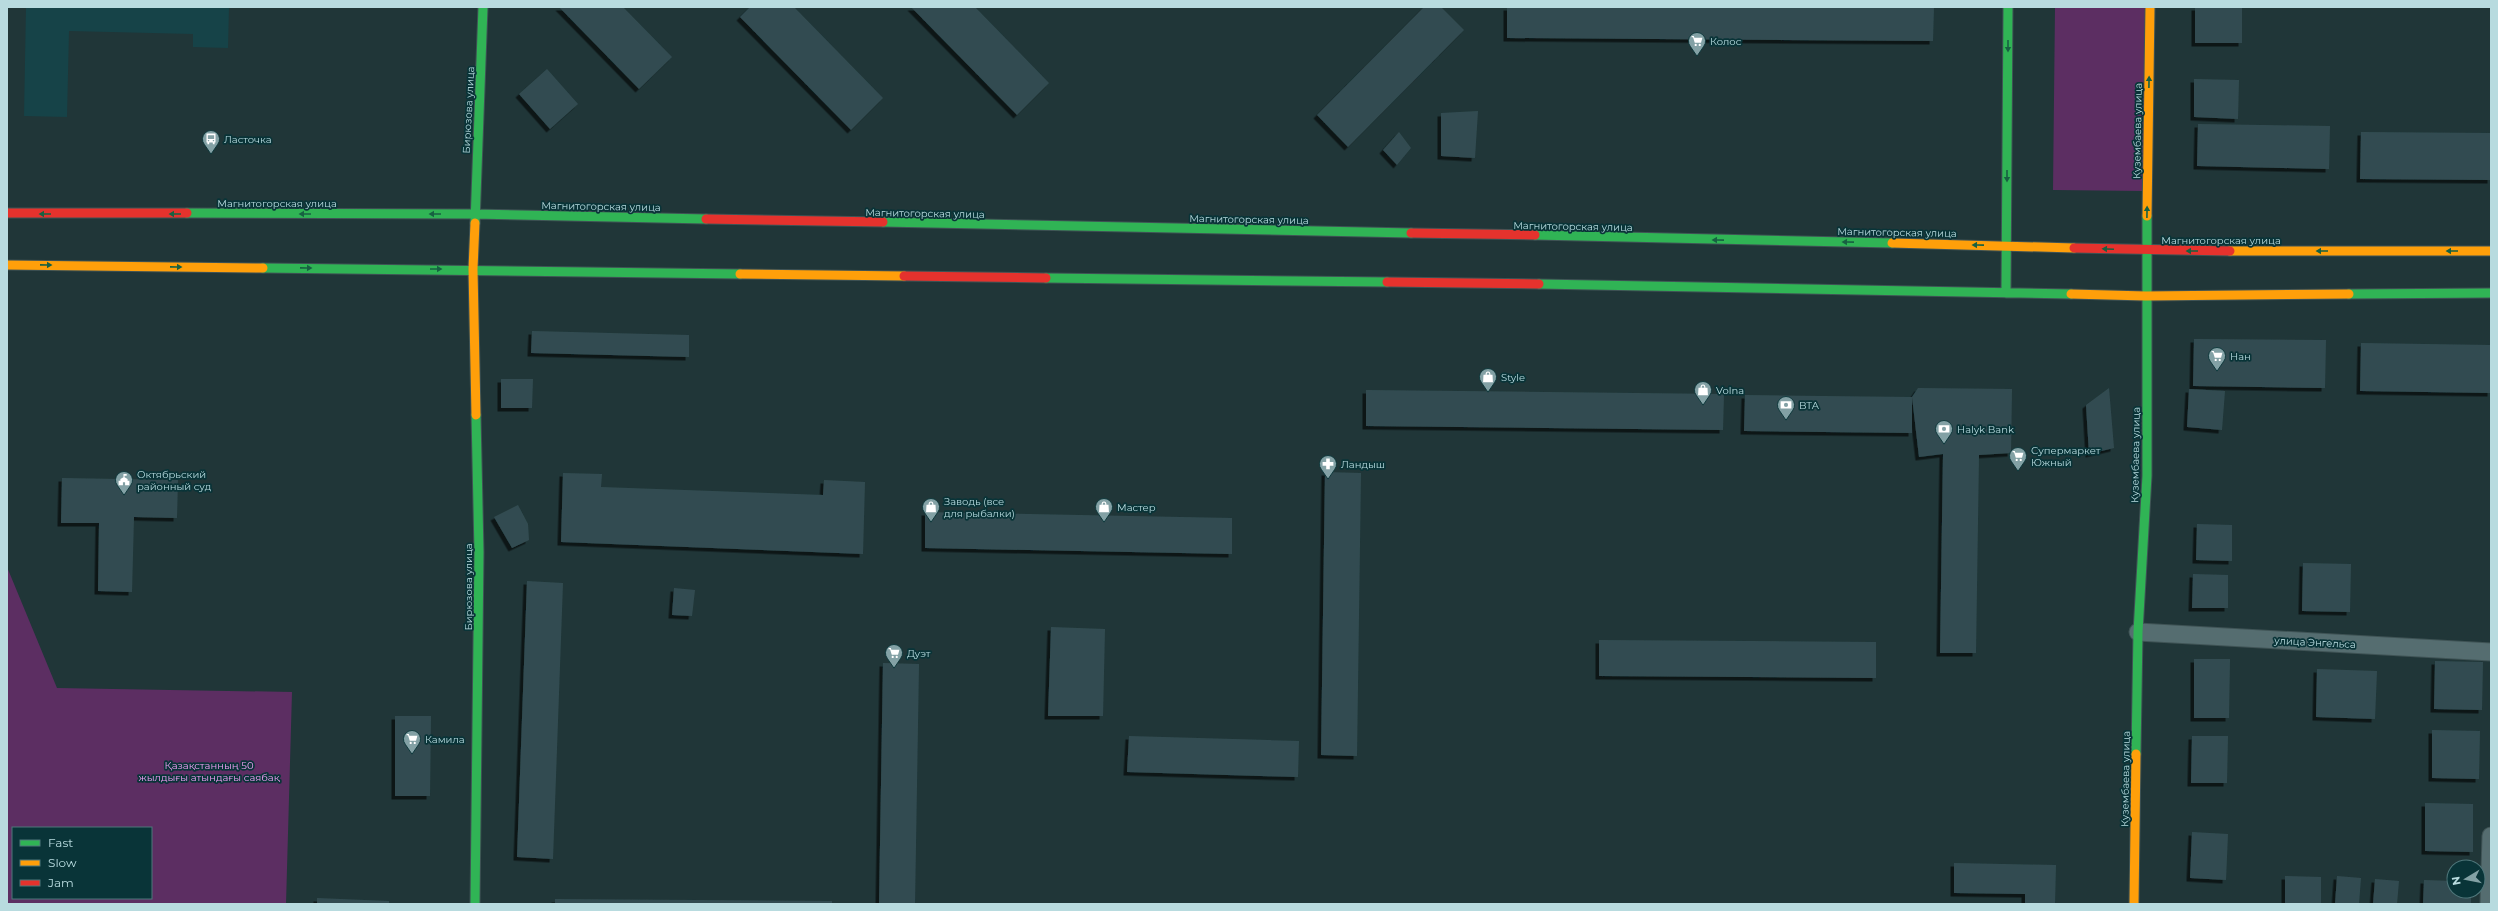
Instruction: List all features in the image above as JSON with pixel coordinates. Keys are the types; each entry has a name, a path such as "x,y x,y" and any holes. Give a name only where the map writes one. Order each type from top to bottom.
{"main road":[{"name":"Бирюзова улица","path":"476,904 479,552 473,269 483,7"},
{"path":"2006,293 2008,7"},
{"name":"Кузембаева улица","path":"2134,904 2138,632 2147,476 2146,296 2150,7"},
{"name":"Магнитогорская улица","path":"7,213 474,214 2006,245 2147,251 2491,250"},
{"path":"7,265 473,269 1729,286 2146,296 2491,294"}],"street":[{"name":"улица Энгельса","path":"2138,632 2491,652"},
{"path":"2489,904 2491,836"}],"shaded area":[{"path":"26,7 229,7 228,48 193,47 193,34 69,31 67,117 24,116"}],"green space":[{"path":"2055,7 2147,7 2143,191 2053,190"},
{"name":"Қазақстанның 50 жылдығы атындағы саябақ","path":"7,567 57,688 292,692 286,904 7,904"}],"building":[{"path":"559,7 623,7 672,57 639,89"},
{"path":"750,7 794,7 883,98 851,130 740,17"},
{"path":"911,7 975,7 1049,83 1017,115"},
{"path":"1424,7 1441,7 1464,30 1348,147 1317,115"},
{"path":"1507,7 1934,7 1933,41 1507,38"},
{"path":"2195,7 2242,7 2242,43 2195,43"},
{"path":"547,69 578,104 550,129 519,94"},
{"path":"2194,79 2239,80 2238,119 2194,117"},
{"path":"1478,111 1475,158 1441,156 1441,113"},
{"path":"2198,124 2330,126 2329,169 2197,166"},
{"path":"1399,132 1411,148 1397,165 1383,150"},
{"path":"2361,132 2491,133 2491,180 2360,179"},
{"path":"532,331 689,335 689,357 531,353"},
{"path":"2194,339 2326,340 2325,388 2193,386"},
{"path":"2361,343 2491,345 2491,393 2360,391"},
{"path":"501,379 533,379 532,408 501,408"},
{"path":"1918,388 2012,389 2011,453 1979,455 1976,653 1940,653 1943,454 1919,457 1912,397"},
{"path":"2109,388 2114,448 2089,454 2086,405"},
{"path":"2189,389 2225,391 2222,430 2187,427"},
{"path":"1366,390 1724,394 1723,430 1366,426"},
{"path":"1745,395 1912,397 1912,433 1744,431"},
{"path":"1325,472 1361,473 1357,756 1321,755"},
{"path":"563,473 602,474 601,487 823,495 824,480 865,482 863,554 561,542"},
{"path":"62,478 178,480 177,518 134,517 132,592 98,591 99,523 61,523"},
{"path":"518,505 528,524 529,540 512,548 494,517"},
{"path":"925,512 1232,518 1232,554 925,548"},
{"path":"2197,524 2232,525 2232,561 2196,560"},
{"path":"2303,563 2351,564 2350,612 2302,611"},
{"path":"2193,574 2228,575 2228,608 2192,608"},
{"path":"527,581 563,583 553,859 517,857"},
{"path":"674,588 695,590 692,616 672,615"},
{"path":"1051,627 1105,629 1103,716 1048,716"},
{"path":"1599,640 1876,642 1876,678 1599,676"},
{"path":"2194,659 2230,659 2229,718 2194,718"},
{"path":"2435,661 2483,662 2482,710 2434,709"},
{"path":"883,663 919,664 915,904 879,904"},
{"path":"2317,669 2377,671 2375,719 2316,717"},
{"path":"395,716 431,716 430,796 395,796"},
{"path":"2432,730 2480,731 2479,779 2432,778"},
{"path":"1129,736 1299,741 1298,777 1127,772"},
{"path":"2192,736 2228,736 2227,783 2191,783"},
{"path":"2425,803 2473,804 2473,852 2425,851"},
{"path":"2192,832 2228,834 2226,880 2190,878"},
{"path":"1954,863 2056,865 2055,904 2025,904 2025,894 1954,893"},
{"path":"2285,876 2321,877 2321,904 2285,904"},
{"path":"2337,876 2361,878 2359,904 2335,904"},
{"path":"2375,879 2399,881 2397,904 2373,904"},
{"path":"2424,880 2446,881 2446,899 2471,899 2471,904 2423,904"},
{"path":"317,898 389,901 389,904 317,904"},
{"path":"555,899 832,901 832,904 555,904"}],"traffic: fast":[{"path":"475,223 483,7"},
{"path":"2006,293 2008,7"},
{"path":"187,213 474,214 706,219"},
{"path":"2136,754 2138,632 2147,476 2147,216"},
{"path":"883,222 1411,233"},
{"path":"1535,235 1892,243"},
{"path":"263,268 740,274"},
{"path":"1046,278 1387,282"},
{"path":"1539,284 2071,294"},
{"path":"2349,294 2491,293"},
{"path":"475,904 479,552 476,415"}],"traffic: slow":[{"path":"2147,216 2150,7"},
{"path":"475,223 473,269 476,415"},
{"path":"1892,243 2074,248"},
{"path":"2230,251 2491,251"},
{"path":"7,265 263,268"},
{"path":"740,274 904,276"},
{"path":"2071,294 2146,296 2349,294"},
{"path":"2134,904 2136,754"}],"traffic: jam":[{"path":"7,213 187,213"},
{"path":"706,219 883,222"},
{"path":"1411,233 1535,235"},
{"path":"2074,248 2230,251"},
{"path":"904,276 1046,278"},
{"path":"1387,282 1539,284"}],"place":[{"name":"Колос","path":"1697,56"},
{"name":"Ласточка","path":"211,154"},
{"name":"Нан","path":"2217,371"},
{"name":"Style","path":"1488,392"},
{"name":"Volna","path":"1703,405"},
{"name":"BTA","path":"1786,420"},
{"name":"Halyk Bank","path":"1944,444"},
{"name":"Супермаркет Южный","path":"2018,471"},
{"name":"Ландыш","path":"1328,479"},
{"name":"Октябрьский районный суд","path":"124,495"},
{"name":"Заводь (все для рыбалки)","path":"931,522"},
{"name":"Мастер","path":"1104,522"},
{"name":"Дуэт","path":"894,668"},
{"name":"Камила","path":"412,754"}]}
